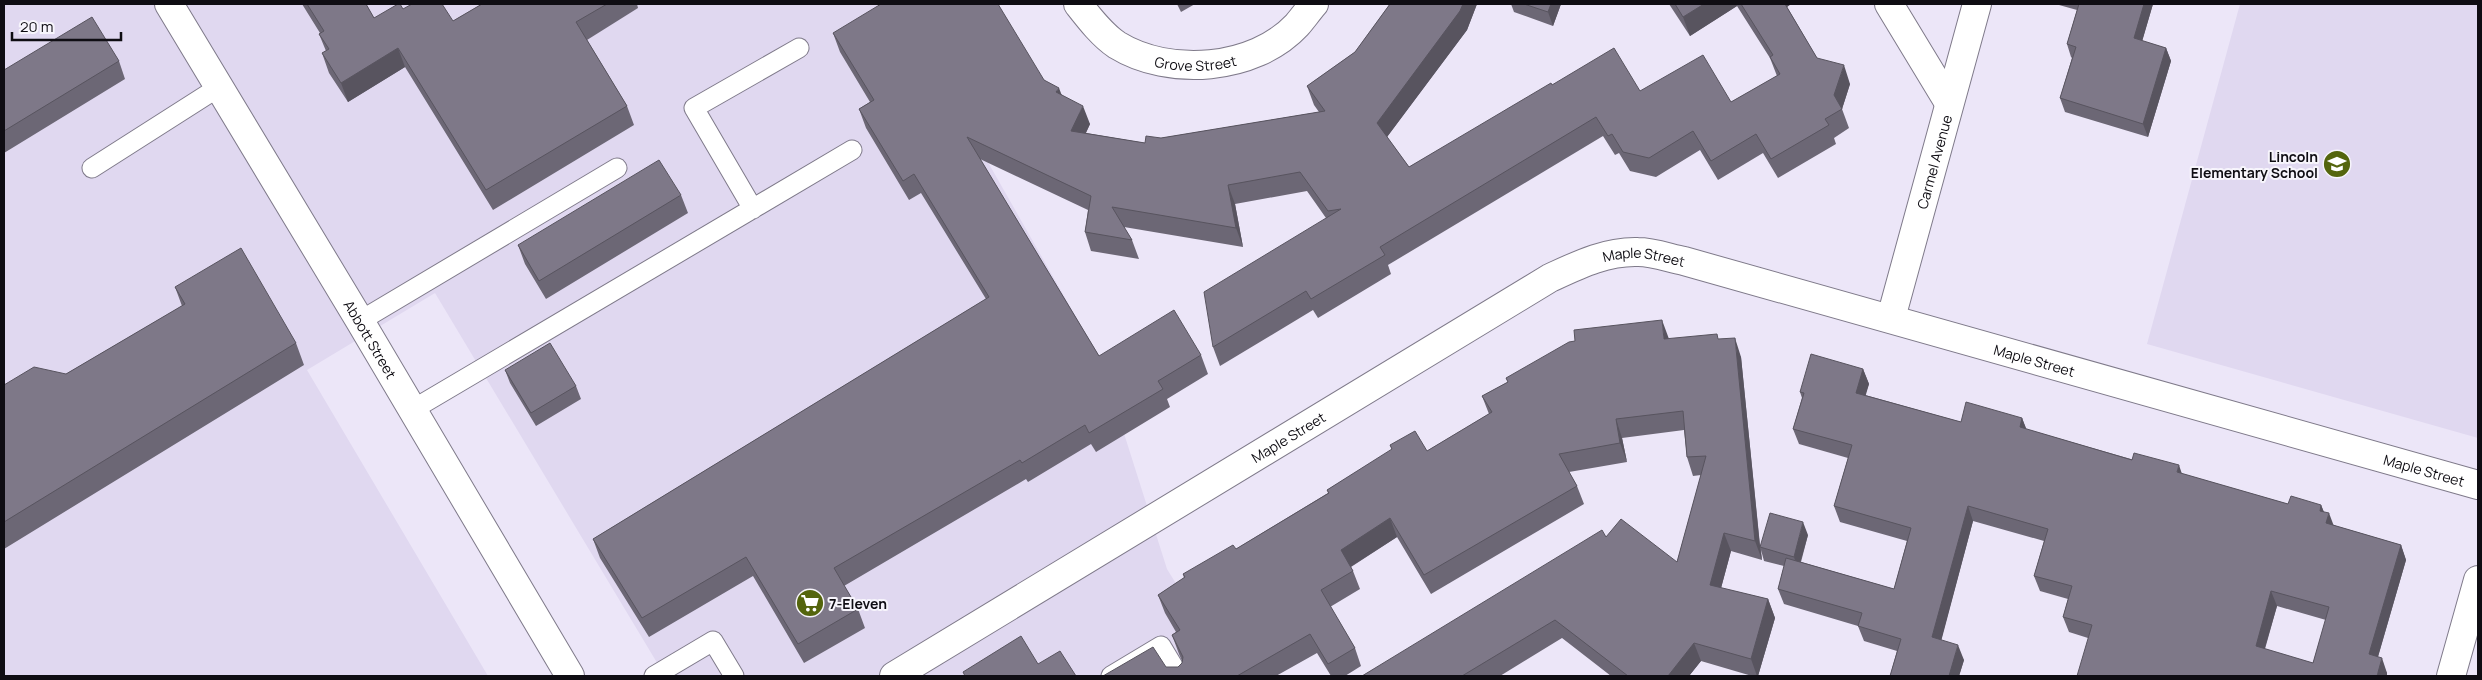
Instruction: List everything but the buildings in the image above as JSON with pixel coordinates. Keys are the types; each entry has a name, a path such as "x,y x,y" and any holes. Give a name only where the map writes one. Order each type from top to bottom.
{"street":[{"name":"Abbott Street","path":"169,4 360,321 570,676"},
{"name":"Grove Street","path":"1078,4 1092,22 1116,44 1139,56 1171,65 1206,65 1238,60 1268,46 1296,26 1314,4"},
{"path":"1889,4 1949,103"},
{"name":"Carmel Avenue","path":"1891,318 1977,4"},
{"name":"Maple Street","path":"894,676 1536,287 1580,264 1607,255 1639,252 1684,261 2478,485"},
{"path":"2451,676 2478,580"}],"lane":[{"path":"753,209 694,108 799,48"},
{"path":"92,168 219,87"},
{"path":"412,410 852,150"},
{"path":"360,321 617,168"},
{"path":"654,676 713,641 734,676"},
{"path":"1110,676 1161,646 1179,676"}],"shaded area":[{"path":"4,4 898,4 1101,361 1167,569 1233,676 665,676 435,293 307,370 488,676 4,676"},
{"name":"Lincoln Elementary School","path":"2240,4 2478,4 2478,438 2147,344"}],"place":[{"name":"Lincoln Elementary School","path":"2337,164"},
{"name":"7-Eleven","path":"810,603"}]}
